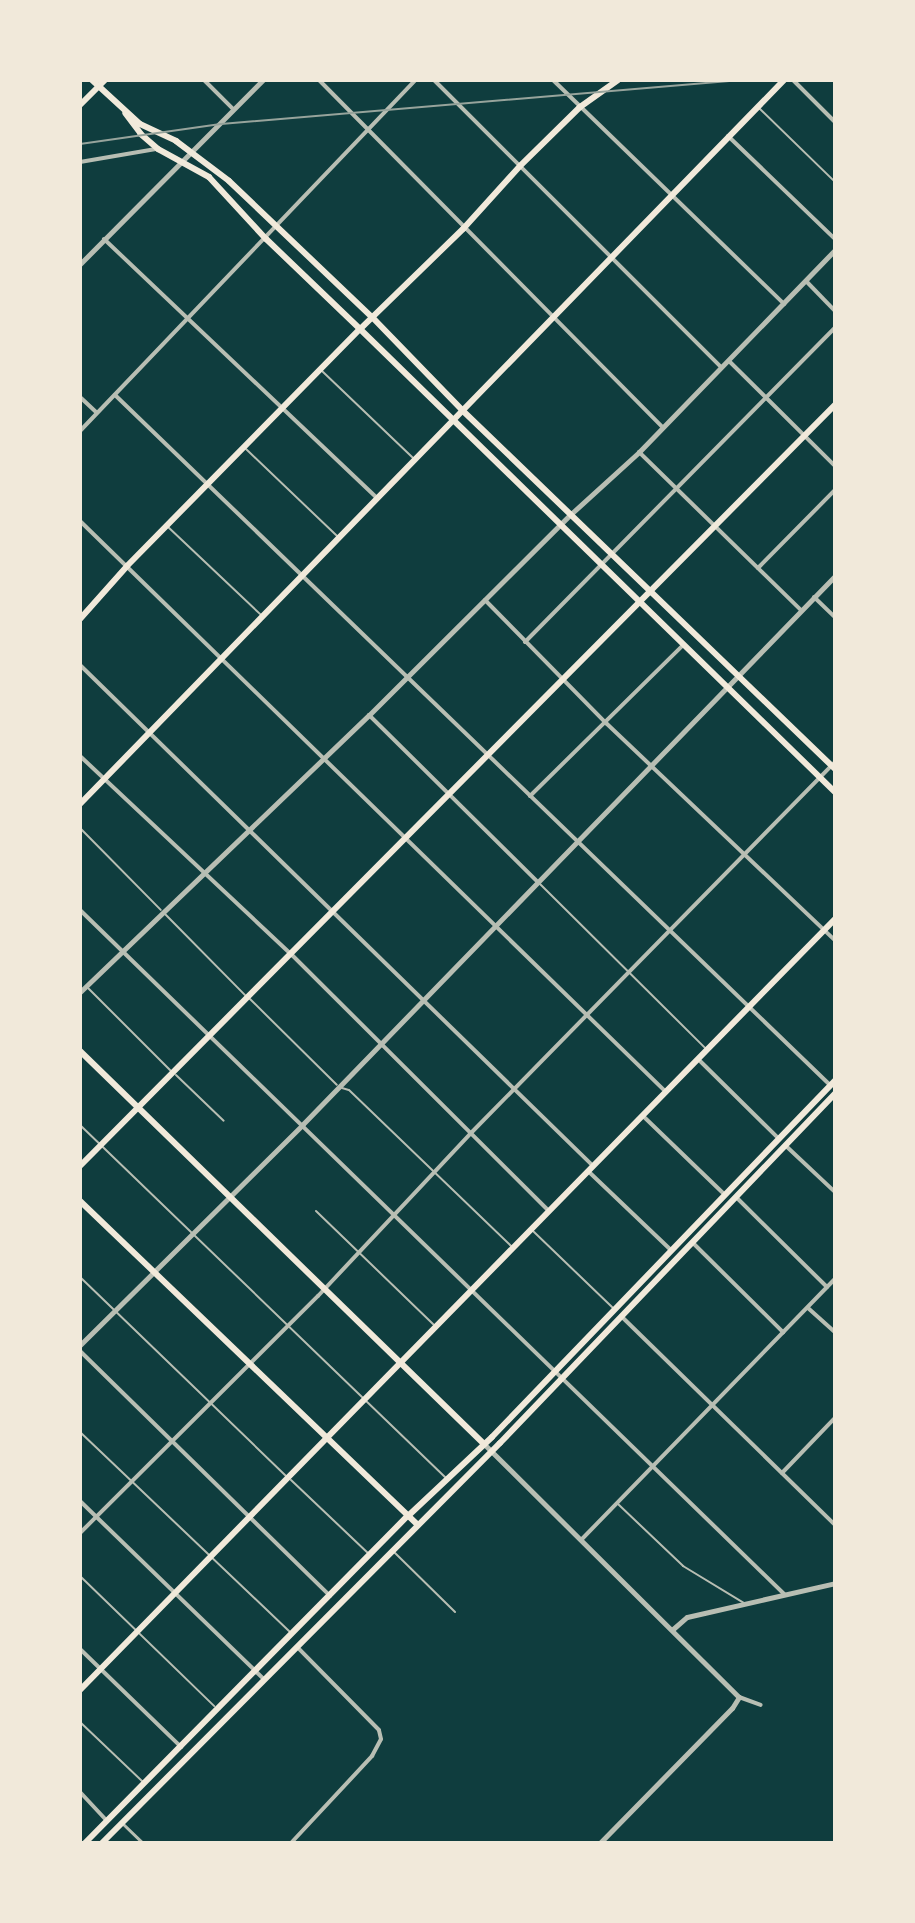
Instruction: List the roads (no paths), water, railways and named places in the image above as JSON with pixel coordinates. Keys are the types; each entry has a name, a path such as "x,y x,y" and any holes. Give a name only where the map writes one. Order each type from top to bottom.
{"main road":[{"path":"92,80 158,149 209,177 266,239 835,792"},
{"path":"80,105 105,80"},
{"path":"80,619 127,566 320,369 464,228 520,166 580,107 618,80"},
{"path":"80,804 784,80"},
{"path":"125,113 193,152 229,181 372,317 462,410 834,766"},
{"path":"80,1166 835,405"},
{"path":"80,1690 835,919"},
{"path":"80,1051 484,1444"},
{"path":"85,1843 408,1516 484,1444 832,1082"},
{"path":"102,1843 491,1451 835,1094"},
{"path":"80,1201 417,1524"}],"street":[{"path":"204,80 234,110"},
{"path":"80,264 263,80"},
{"path":"319,80 662,427"},
{"path":"80,431 415,80"},
{"path":"434,80 723,368"},
{"path":"553,80 784,304"},
{"path":"793,80 835,122"},
{"path":"728,136 835,239"},
{"path":"80,162 158,149"},
{"path":"104,239 377,498"},
{"path":"80,992 369,715 561,523 639,452 835,250"},
{"path":"806,281 835,311"},
{"path":"525,642 835,328"},
{"path":"729,361 835,466"},
{"path":"115,395 748,1008 832,1082"},
{"path":"80,397 97,413"},
{"path":"639,452 801,610"},
{"path":"758,568 835,490"},
{"path":"80,521 498,924 666,1092"},
{"path":"80,1345 302,1125 835,576"},
{"path":"814,597 835,617"},
{"path":"485,600 606,723 835,940"},
{"path":"530,796 684,644"},
{"path":"80,665 331,915 514,1089 670,1249"},
{"path":"369,715 451,793 538,883"},
{"path":"80,756 292,955 549,1211"},
{"path":"80,1533 324,1290 435,1175 470,1134 834,766"},
{"path":"80,910 785,1595"},
{"path":"698,1059 778,1138"},
{"path":"643,1116 723,1193"},
{"path":"786,1146 835,1192"},
{"path":"736,1197 827,1287"},
{"path":"691,1241 784,1333"},
{"path":"582,1539 835,1279"},
{"path":"808,1308 835,1332"},
{"path":"621,1316 835,1525"},
{"path":"80,1351 330,1596"},
{"path":"782,1473 835,1418"},
{"path":"484,1444 739,1697 761,1705"},
{"path":"80,1501 265,1680"},
{"path":"673,1629 687,1617 835,1583"},
{"path":"291,1843 372,1756 381,1739 379,1730 298,1648"},
{"path":"80,1649 181,1747"},
{"path":"600,1843 692,1751 739,1697"},
{"path":"80,1792 107,1821"},
{"path":"122,1823 143,1843"}],"lane":[{"path":"757,106 835,182"},
{"path":"320,369 414,459"},
{"path":"244,447 338,537"},
{"path":"167,526 262,616"},
{"path":"80,828 339,1087 349,1090 513,1248"},
{"path":"538,883 707,1050"},
{"path":"86,986 224,1121"},
{"path":"80,1125 448,1479"},
{"path":"316,1211 436,1327"},
{"path":"531,1229 613,1308"},
{"path":"80,1277 370,1555"},
{"path":"80,1432 293,1634"},
{"path":"617,1503 683,1566 744,1603"},
{"path":"393,1550 455,1612"},
{"path":"80,1576 218,1710"},
{"path":"80,1722 144,1783"}],"railway":[{"path":"80,144 221,124 741,80"}]}
